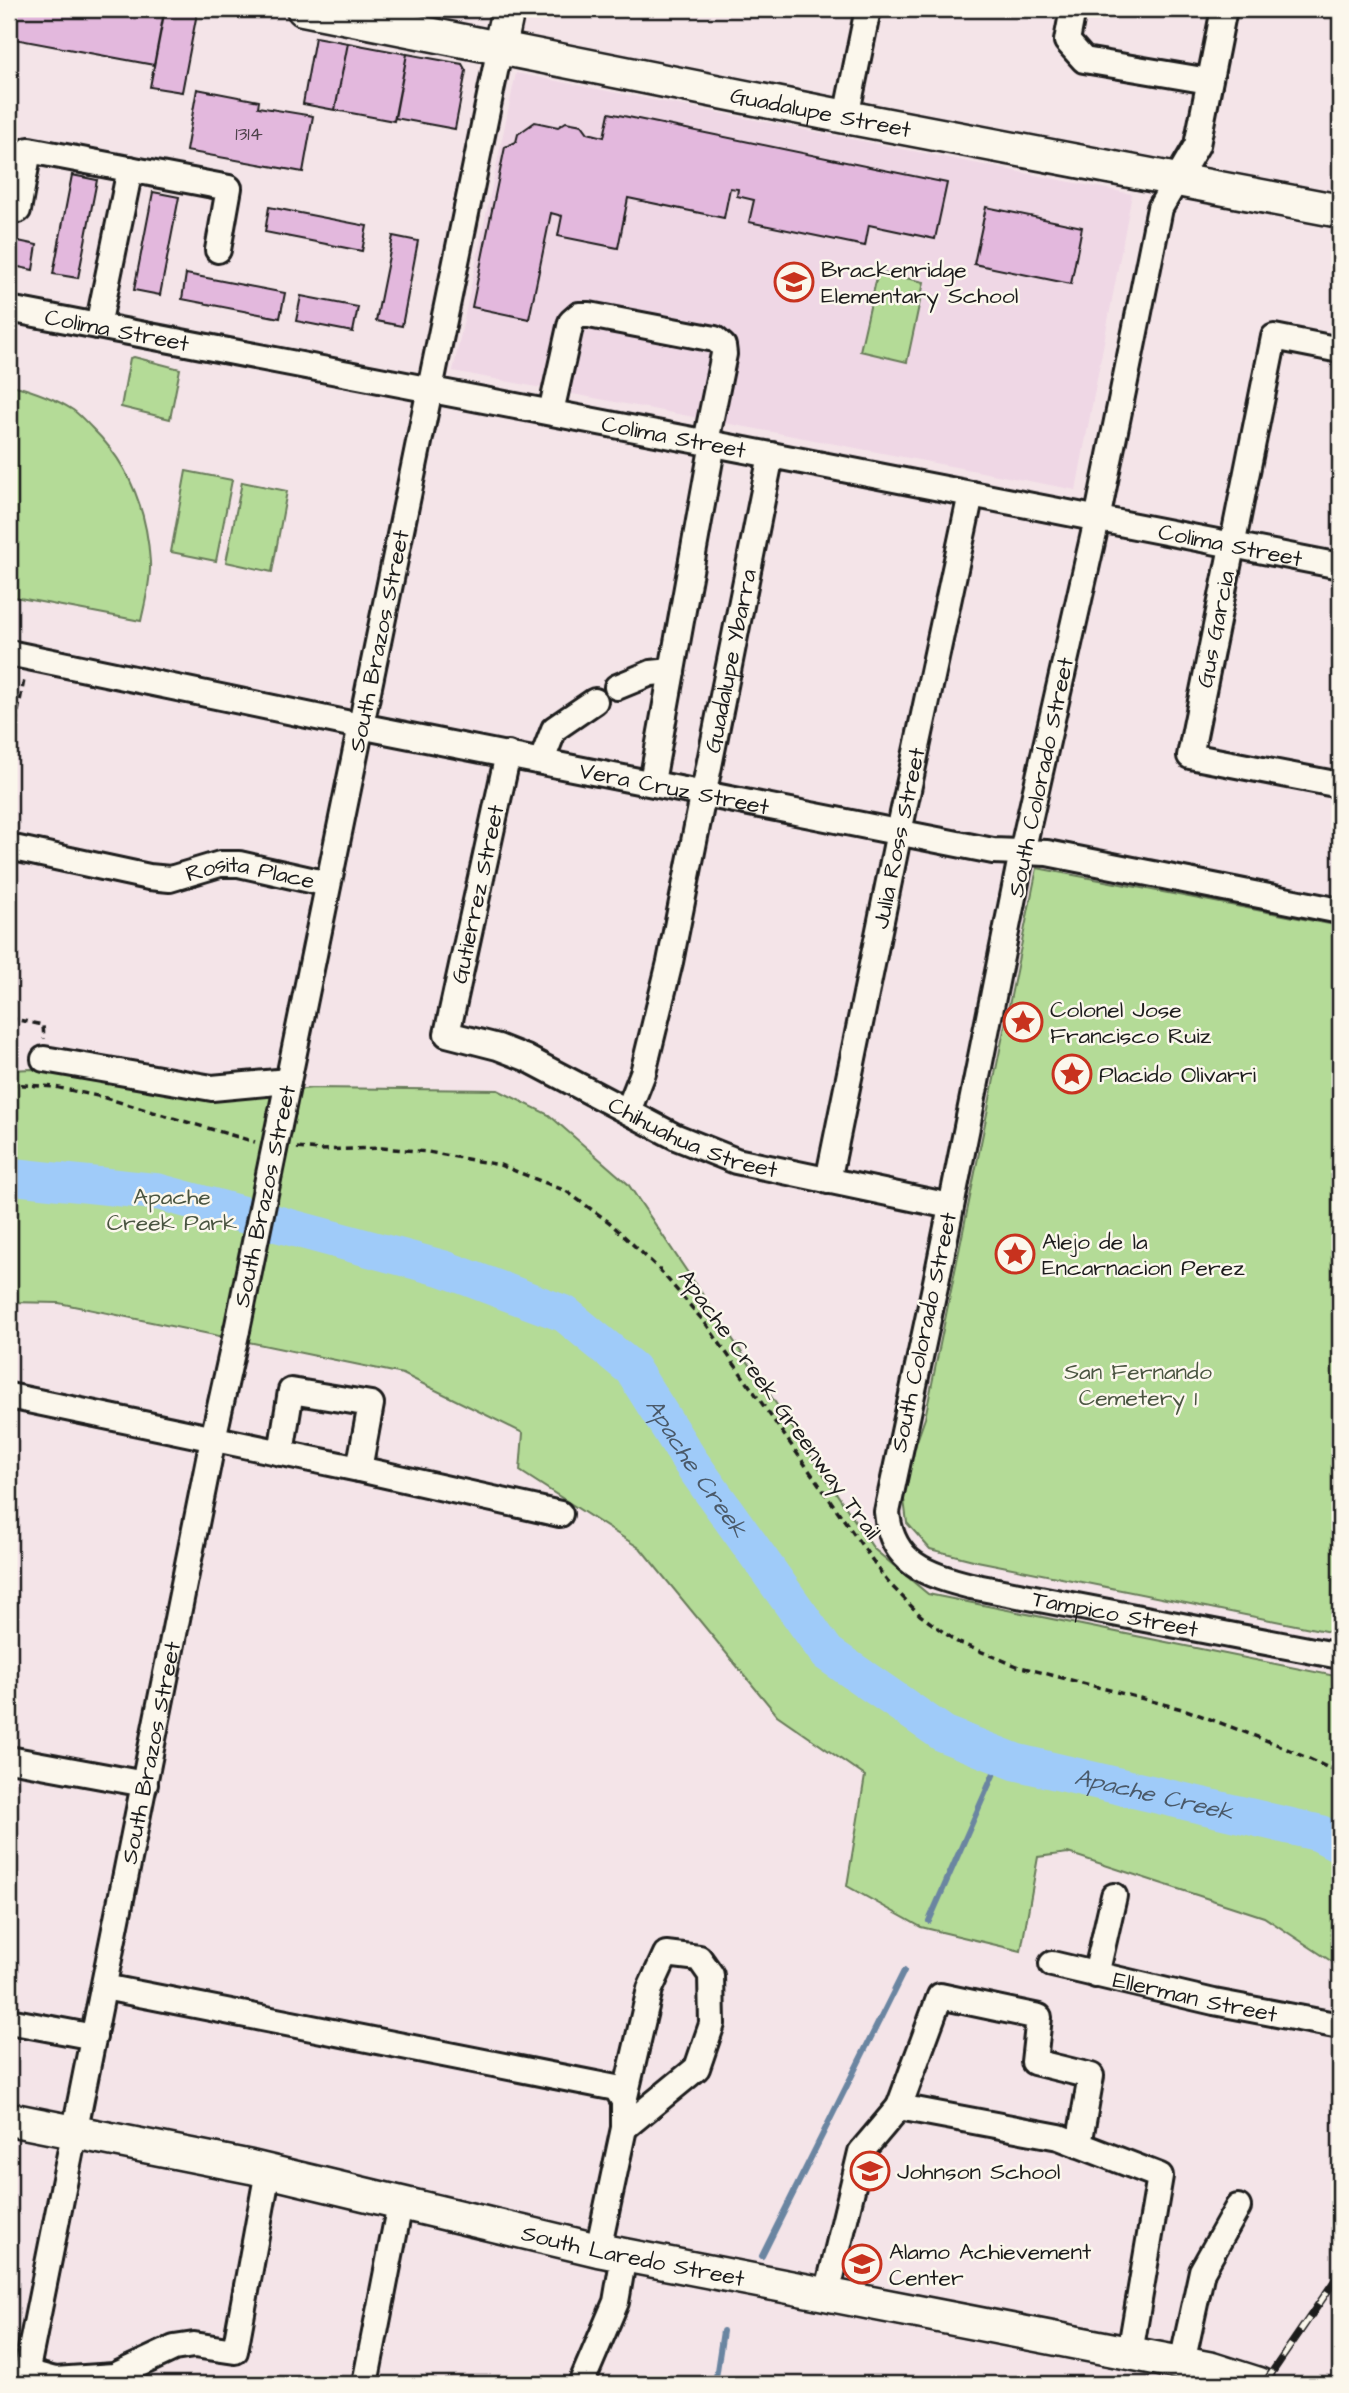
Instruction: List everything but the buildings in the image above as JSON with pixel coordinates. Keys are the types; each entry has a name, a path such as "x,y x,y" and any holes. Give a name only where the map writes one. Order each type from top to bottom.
{"main road":[{"name":"Guadalupe Street","path":"303,9 339,12 846,117 1340,211"},
{"name":"South Brazos Street","path":"500,47 508,9"},
{"name":"South Laredo Street","path":"9,2119 268,2171 611,2252 1212,2369 1259,2384"}],"street":[{"path":"846,117 868,9"},
{"path":"1073,9 1066,41 1084,60 1209,81"},
{"name":"South Colorado Street","path":"900,1551 888,1531 890,1493 1022,852 1097,520 1160,208 1196,145 1224,9"},
{"name":"South Brazos Street","path":"25,2378 213,1439 500,47"},
{"path":"18,210 29,150 229,188 218,250"},
{"path":"98,326 130,169"},
{"name":"Colima Street","path":"9,309 1340,566"},
{"path":"551,412 571,322 579,315 715,339 723,346 724,354 652,782"},
{"name":"Gus Garcia","path":"1340,350 1274,337 1190,756 1340,785"},
{"name":"Guadalupe Ybarra","path":"628,1111 643,1073 668,973 771,454"},
{"name":"Julia Ross Street","path":"828,1181 971,494"},
{"name":"Vera Cruz Street","path":"9,653 360,726 993,851 1046,853 1340,911"},
{"path":"617,687 651,673 672,671"},
{"path":"542,760 554,729 595,701"},
{"name":"Gutierrez Street","path":"447,1034 508,754"},
{"name":"Rosita Place","path":"9,847 149,877 170,879 220,864 239,864 328,884"},
{"name":"Chihuahua Street","path":"447,1034 498,1047 526,1058 676,1137 736,1161 950,1206"},
{"path":"44,1059 212,1088 288,1081"},
{"path":"281,1453 291,1391 371,1404 359,1469"},
{"path":"9,1396 560,1514"},
{"name":"Tampico Street","path":"900,1551 915,1567 936,1577 971,1586 1340,1657"},
{"path":"9,1759 145,1784"},
{"path":"1097,1975 1114,1896"},
{"path":"581,2384 616,2302 611,2252 624,2128 624,2101 650,1989 666,1954 699,1958 711,1975 712,2024 696,2068 624,2128"},
{"name":"Ellerman Street","path":"1052,1964 1214,2002 1340,2026"},
{"path":"104,1987 615,2088 624,2101"},
{"path":"827,2294 861,2152 899,2107 940,1996 1039,2017 1034,2062 1091,2076 1079,2145"},
{"path":"9,2021 94,2038"},
{"path":"899,2107 1059,2137 1160,2176 1130,2353"},
{"path":"25,2378 55,2380 114,2376 174,2348 194,2345 235,2351 268,2171"},
{"path":"365,2384 400,2204"},
{"path":"1182,2363 1202,2271 1238,2207"}],"path":[{"path":"9,759 24,680"},
{"path":"9,1018 43,1025"},
{"path":"9,1084 55,1087 102,1097 262,1144"},
{"name":"Apache Creek Greenway Trail","path":"296,1148 382,1148 428,1152 500,1165 566,1191 609,1222 658,1268 706,1324 887,1581 920,1615 957,1642 1017,1666 1186,1710 1276,1744 1340,1773"}],"shaded area":[{"name":"Brackenridge Elementary School","path":"516,73 1132,194 1076,490 453,371"}],"green space":[{"path":"878,272 924,282 907,362 860,351"},
{"path":"130,358 180,369 170,419 121,407"},
{"path":"9,384 42,394 73,410 105,442 126,473 145,525 150,562 150,577 141,621 9,596"},
{"path":"186,471 232,480 216,561 171,552"},
{"path":"242,482 287,491 272,572 226,562"},
{"name":"San Fernando Cemetery 1","path":"1037,868 1340,926 1340,1634 977,1561 930,1549 907,1523 902,1484 925,1418"},
{"name":"Apache Creek Park","path":"32,1069 206,1100 313,1088 498,1090 549,1115 628,1184 874,1549 928,1594 1340,1677 1340,1967 1264,1917 1068,1853 1038,1857 1021,1951 921,1927 847,1886 865,1776 777,1715 641,1549 520,1471 523,1433 403,1374 59,1303 9,1302 9,1070"}],"waterway":[{"name":"Apache Creek","path":"9,1176 159,1192 445,1269 565,1314 632,1369 690,1461 827,1653 944,1734 1016,1762 1319,1833 1340,1844"},
{"path":"929,1921 1001,1757"},
{"path":"762,2256 904,1971"},
{"path":"715,2384 723,2331"}],"railway":[{"path":"1264,2384 1340,2273"}],"place":[{"name":"Brackenridge Elementary School","path":"794,282"},
{"name":"Colonel Jose Francisco Ruiz","path":"1023,1022"},
{"name":"Placido Olivarri","path":"1072,1074"},
{"name":"Alejo de la Encarnacion Perez","path":"1015,1254"},
{"name":"Johnson School","path":"870,2171"},
{"name":"Alamo Achievement Center","path":"862,2264"}]}
